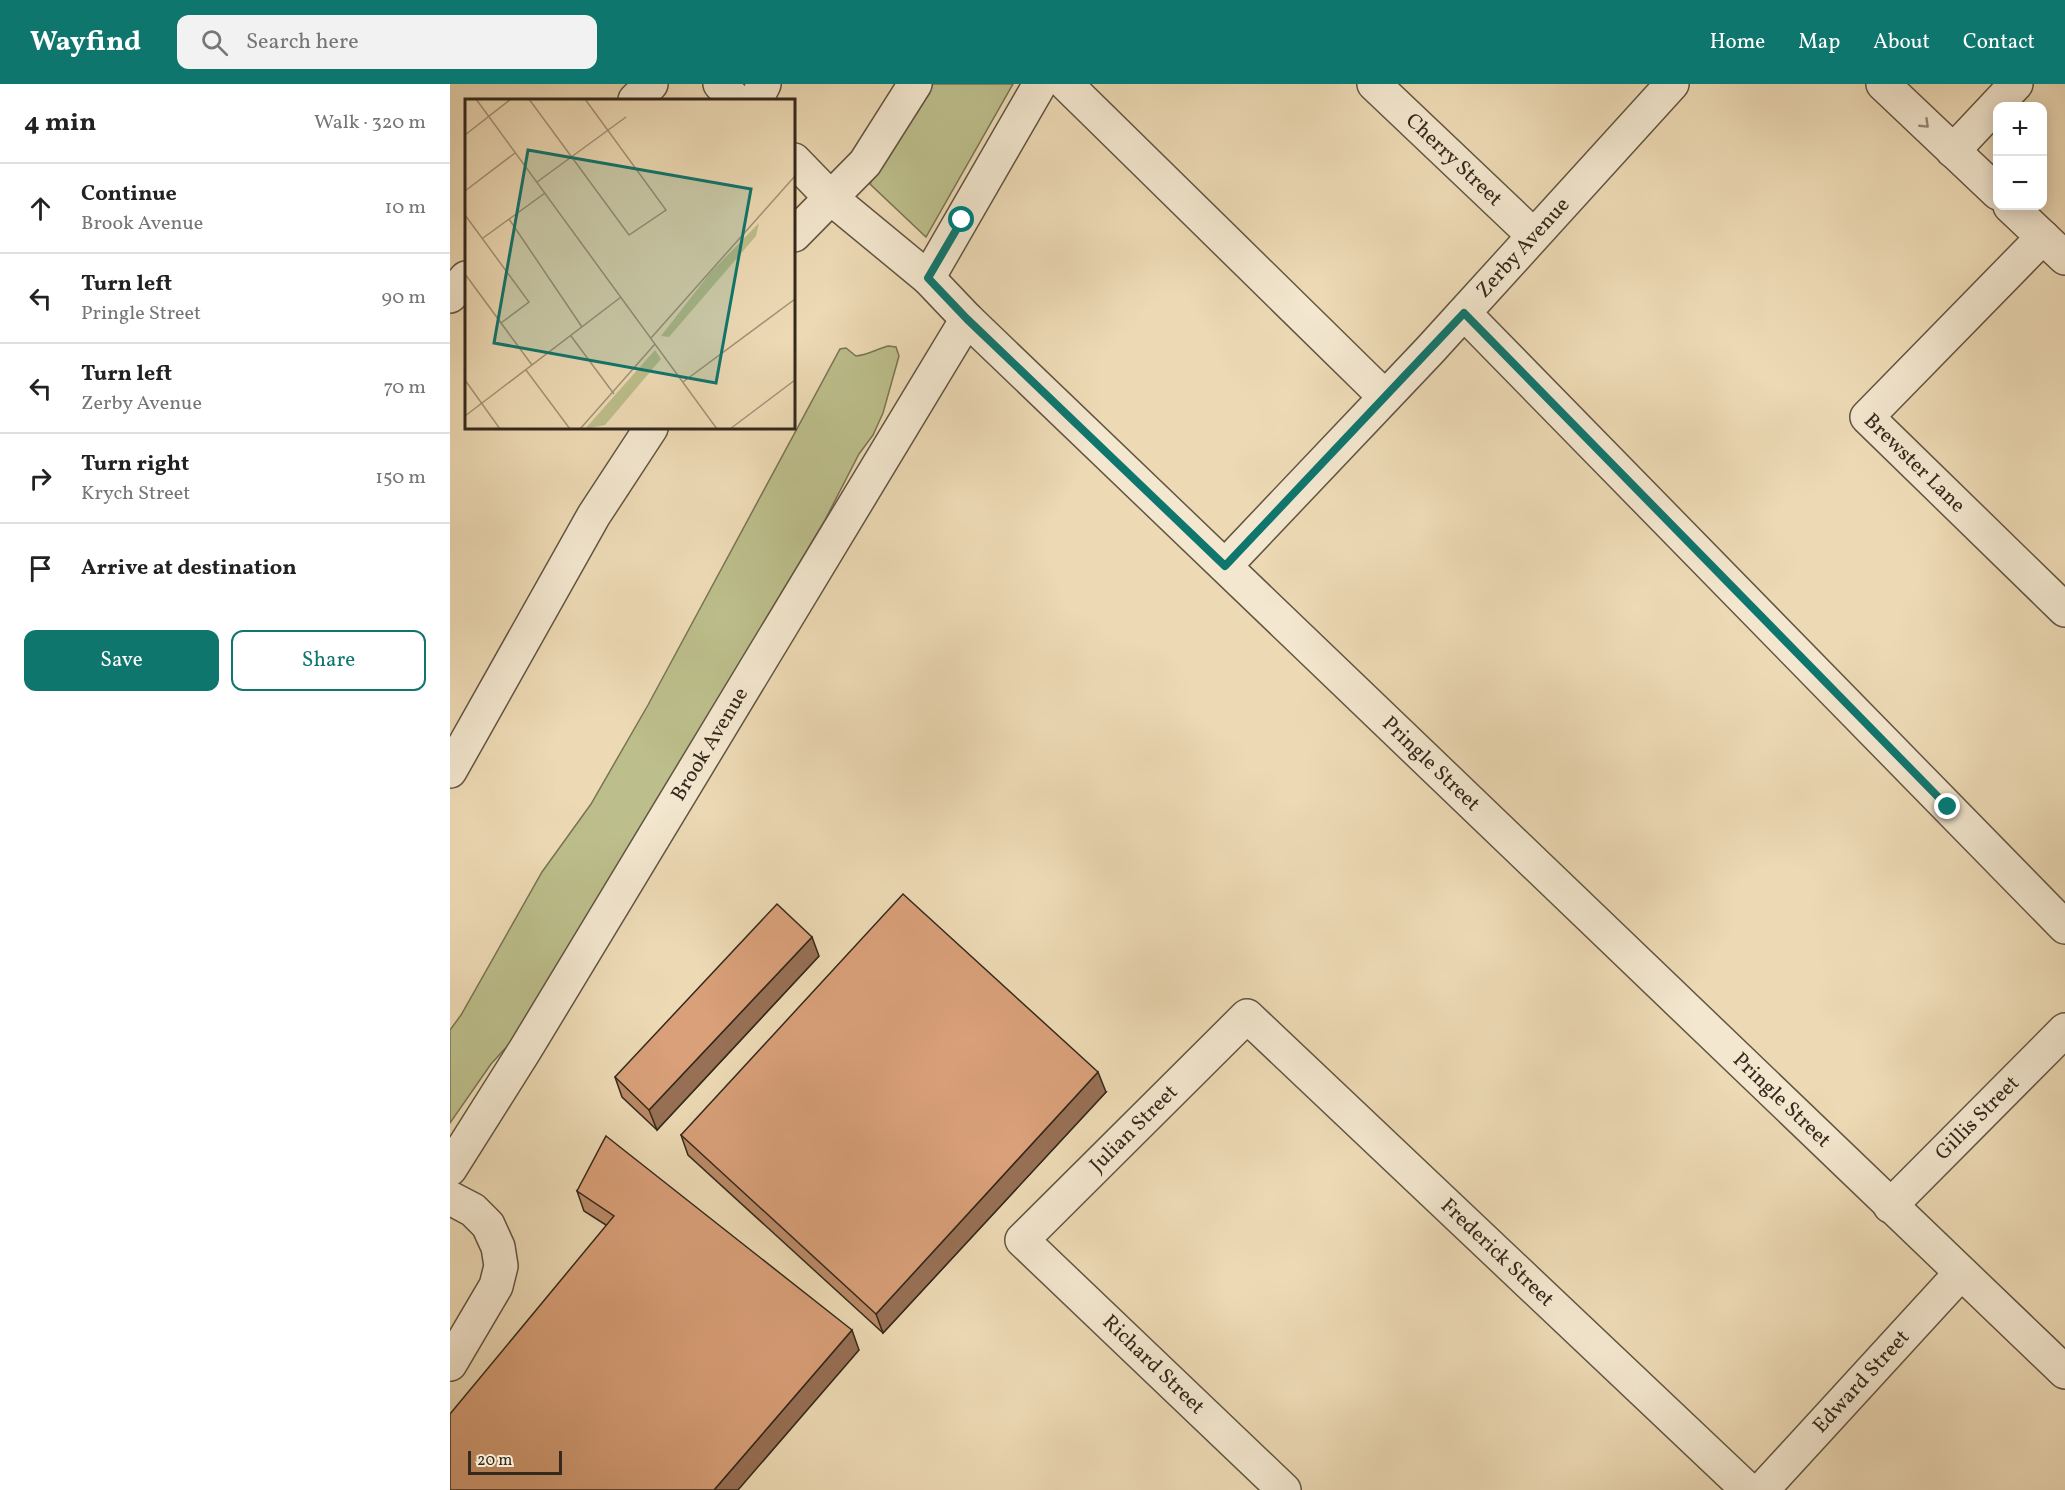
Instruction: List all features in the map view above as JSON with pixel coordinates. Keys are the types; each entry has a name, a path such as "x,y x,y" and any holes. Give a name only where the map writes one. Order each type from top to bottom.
{"street":[{"path":"636,99 651,84"},
{"path":"720,84 734,99"},
{"path":"756,99 764,84"},
{"path":"795,234 866,163 915,84"},
{"path":"928,278 1040,84"},
{"path":"1065,84 1385,397"},
{"name":"Cherry Street","path":"1374,84 1533,235"},
{"name":"Zerby Avenue","path":"1225,566 1464,313 1672,84"},
{"path":"1883,84 1993,188"},
{"path":"1953,150 2016,84"},
{"name":"Pringle Street","path":"795,161 831,198 928,278 967,319 2065,1372"},
{"path":"2014,210 2054,247"},
{"name":"Brewster Lane","path":"2054,247 1867,417 2065,610"},
{"path":"450,296 465,279"},
{"path":"1464,313 2065,927"},
{"name":"Brook Avenue","path":"450,1169 525,1050 967,319"},
{"path":"450,771 594,514 650,429"},
{"name":"Julian Street","path":"1022,1240 1247,1016"},
{"name":"Frederick Street","path":"1247,1016 1748,1490"},
{"name":"Gillis Street","path":"1890,1206 2065,1030"},
{"path":"450,1198 473,1210 488,1225 498,1248 501,1266 496,1286 450,1364"},
{"name":"Richard Street","path":"1022,1240 1284,1490"},
{"name":"Edward Street","path":"1762,1490 1961,1273"}],"green space":[{"path":"933,84 1013,84 926,237 870,184 882,160"},
{"path":"888,346 896,347 899,356 883,413 873,435 859,454 825,520 520,1032 491,1064 450,1123 450,1030 461,1015 542,872 591,804 648,705 840,349 846,348 856,356"}],"building":[{"path":"903,894 1098,1072 876,1314 681,1135"},
{"path":"777,904 812,937 649,1110 615,1077"},
{"path":"606,1136 852,1330 714,1490 450,1490 450,1414 614,1216 577,1191"}],"route":[{"path":"962,220 928,278 967,319 1225,566 1464,313 1948,807"}]}
